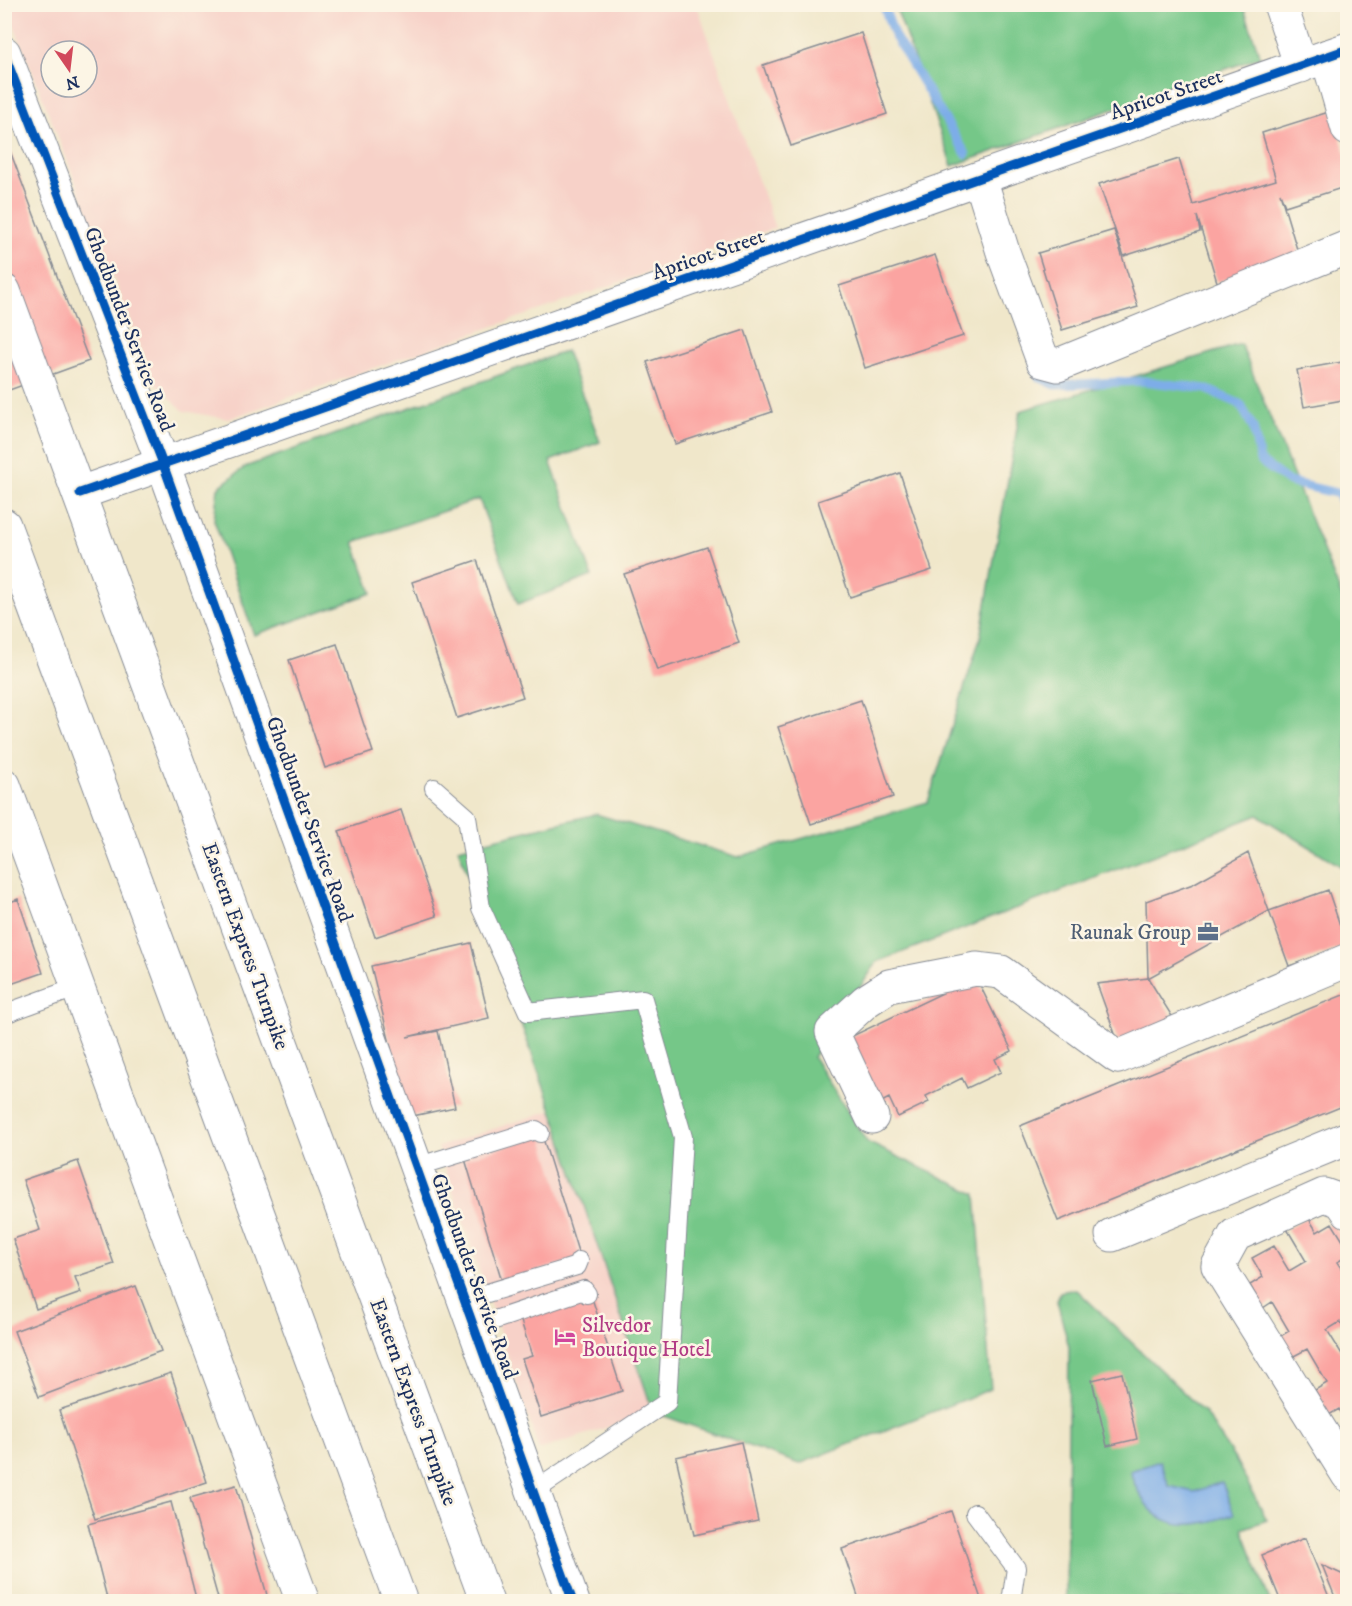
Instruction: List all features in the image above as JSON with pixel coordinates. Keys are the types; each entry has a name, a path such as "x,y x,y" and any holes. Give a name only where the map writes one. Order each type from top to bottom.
{"street":[{"path":"1280,4 1325,57 1347,129"},
{"name":"Ghodbunder Service Road","path":"4,52 163,464 573,1602"},
{"name":"Apricot Street","path":"80,493 1325,57"},
{"path":"980,178 1003,252 1043,361 1058,365 1347,247"},
{"name":"Eastern Express Turnpike","path":"4,291 487,1602"},
{"path":"4,525 401,1602"},
{"path":"4,785 303,1602"},
{"path":"872,1117 832,1032 866,1001 889,986 976,969 1001,972 1118,1057 1347,960"},
{"path":"1113,1235 1347,1138"},
{"path":"1347,1211 1341,1201 1324,1195 1235,1235 1218,1266 1347,1475"}],"lane":[{"path":"434,788 467,817 481,908 528,1012 643,999 683,1137 667,1402 533,1492"},
{"path":"4,1014 78,987"},
{"path":"416,1167 536,1130 540,1133"},
{"path":"469,1313 577,1266 579,1261"},
{"path":"469,1313 584,1290 587,1294"},
{"path":"975,1513 1016,1568 1011,1602"}],"shaded area":[{"path":"6,5 697,5 775,228 228,419 184,411 155,383 43,99 99,99 99,39 39,39 39,89"},
{"path":"552,1110 653,1412 539,1450 438,1147"}],"green space":[{"path":"895,5 1243,5 1260,57 952,166"},
{"path":"1241,344 1347,610 1347,870 1258,815 877,962 813,1057 867,1142 976,1194 991,1389 799,1464 653,1412 552,1110 458,848 596,814 738,857 928,802 980,638 1020,411"},
{"path":"566,351 600,442 550,461 592,576 518,604 479,499 354,542 372,593 254,635 214,520 218,488 245,467"},
{"path":"1076,1289 1205,1413 1236,1461 1267,1520 1242,1529 1270,1601 1066,1601 1069,1347 1057,1301 1060,1292"}],"water":[{"path":"1160,1461 1169,1486 1194,1492 1222,1482 1234,1514 1198,1524 1169,1521 1157,1515 1146,1505 1130,1471"}],"building":[{"path":"861,33 887,114 791,146 763,65"},
{"path":"1332,111 1348,161 1348,186 1285,206 1280,193 1299,256 1217,282 1197,216 1200,232 1124,256 1099,184 1179,159 1193,205 1276,180 1262,133"},
{"path":"4,135 89,361 4,392"},
{"path":"1114,230 1138,307 1062,330 1038,253"},
{"path":"935,255 963,336 865,368 839,286"},
{"path":"745,330 772,412 675,444 647,362"},
{"path":"1348,361 1348,399 1304,407 1297,370"},
{"path":"900,473 932,570 850,597 818,501"},
{"path":"707,547 739,643 657,670 624,574"},
{"path":"477,560 523,697 457,718 412,582"},
{"path":"337,644 373,752 325,768 289,660"},
{"path":"861,700 893,797 811,824 778,727"},
{"path":"401,810 437,916 375,937 339,831"},
{"path":"1248,853 1269,911 1148,978 1146,901 1193,884"},
{"path":"1328,890 1347,946 1289,966 1269,911"},
{"path":"18,899 43,973 5,986 5,904"},
{"path":"471,943 489,1018 407,1037 438,1031 455,1107 408,1117 371,966"},
{"path":"976,977 1012,1051 995,1059 1001,1072 967,1088 962,1078 926,1096 929,1102 898,1117 889,1098 876,1105 844,1040"},
{"path":"1148,978 1175,1021 1118,1042 1097,984"},
{"path":"1348,993 1348,1104 1058,1221 1020,1126"},
{"path":"542,1135 580,1258 502,1281 465,1159"},
{"path":"78,1161 114,1264 75,1277 81,1293 36,1309 13,1239 40,1230 23,1180"},
{"path":"1308,1217 1317,1232 1332,1223 1348,1249 1348,1256 1337,1262 1348,1279 1348,1335 1340,1322 1327,1330 1348,1364 1348,1423 1339,1409 1329,1415 1315,1390 1327,1383 1307,1349 1292,1357 1279,1337 1289,1331 1272,1302 1263,1308 1250,1285 1263,1277 1252,1258 1274,1246 1289,1271 1306,1261 1287,1229"},
{"path":"136,1286 161,1351 39,1397 14,1331"},
{"name":"Silvedor Boutique Hotel","path":"591,1295 622,1391 541,1417 522,1359 532,1356 520,1318"},
{"path":"171,1373 207,1482 95,1519 59,1410"},
{"path":"1122,1373 1137,1439 1107,1446 1092,1380"},
{"path":"1348,1429 1348,1445 1341,1433"},
{"path":"741,1442 758,1521 694,1535 676,1457"},
{"path":"236,1485 267,1595 245,1602 219,1602 190,1498"},
{"path":"171,1502 197,1602 108,1602 88,1524"},
{"path":"951,1511 982,1602 860,1602 842,1549"},
{"path":"1305,1538 1331,1602 1281,1602 1262,1555"},
{"path":"1322,1565 1348,1577 1348,1602 1337,1602"}],"waterway":[{"path":"883,4 894,35 966,154"},
{"path":"1035,367 1039,377 1055,385 1144,381 1206,389 1240,404 1253,427 1260,461 1289,482 1340,494 1346,530"}],"cycle path":[{"path":"80,493 1348,49"},
{"path":"4,53 163,464 573,1602"}],"place":[{"name":"Raunak Group","path":"1208,932"},
{"name":"Silvedor Boutique Hotel","path":"565,1337"}]}
